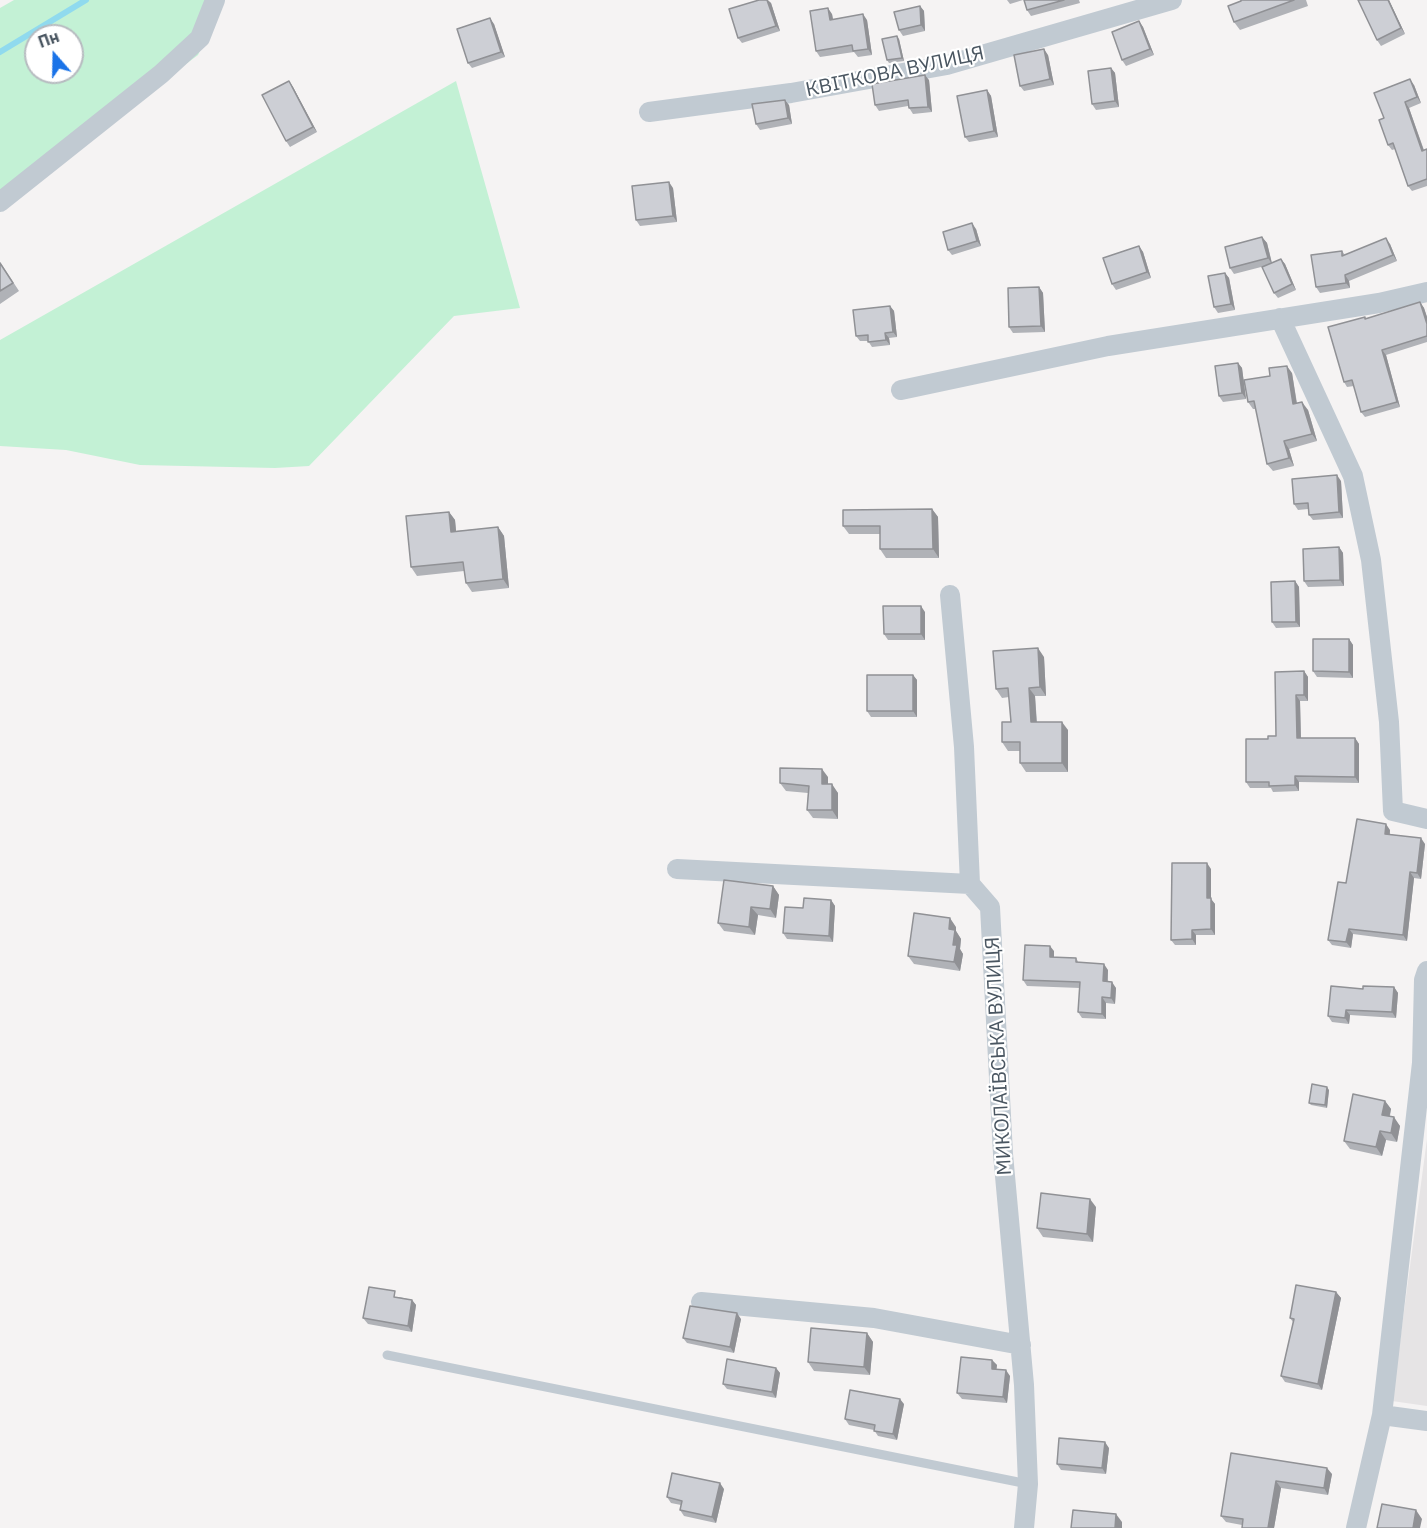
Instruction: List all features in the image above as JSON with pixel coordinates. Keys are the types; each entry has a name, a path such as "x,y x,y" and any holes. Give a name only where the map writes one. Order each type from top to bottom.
{"street":[{"path":"0,202 161,74 200,38 215,0"},
{"name":"КВІТКОВА ВУЛИЦЯ","path":"649,112 791,93 948,65 1172,0"},
{"path":"901,390 1108,346 1379,303 1427,292"},
{"path":"1280,318 1353,476 1371,560 1389,722 1393,811 1427,819"},
{"path":"677,869 970,884 964,747 950,595"},
{"name":"МИКОЛАЇВСЬКА ВУЛИЦЯ","path":"970,884 990,907 1003,1154 1021,1345 1028,1484 1024,1528"},
{"path":"1356,1528 1382,1415 1419,1094 1424,981 1427,972"},
{"path":"701,1302 874,1318 1021,1345"},
{"path":"1382,1415 1427,1421"}],"lane":[{"path":"387,1355 1028,1484"}],"shaded area":[{"path":"1427,1139 1427,1406 1392,1401"}],"green space":[{"path":"14,0 224,0 198,55 0,203 0,8"},
{"path":"456,81 520,308 454,316 309,466 275,468 140,465 66,450 0,446 0,340"}],"building":[{"path":"759,0 767,0 776,26 738,38 729,9"},
{"path":"1024,0 1064,0 1027,10"},
{"path":"1241,0 1294,0 1234,22 1228,6"},
{"path":"1358,0 1388,0 1401,28 1377,40"},
{"path":"920,6 921,25 899,30 894,12"},
{"path":"828,8 830,20 863,14 868,49 853,51 852,45 816,51 810,11"},
{"path":"490,18 501,52 468,63 457,29"},
{"path":"1139,21 1150,49 1122,60 1112,32"},
{"path":"897,36 902,58 887,60 882,39"},
{"path":"1044,49 1050,79 1020,86 1014,55"},
{"path":"1111,68 1115,101 1092,104 1088,71"},
{"path":"925,75 928,107 909,108 908,100 875,105 872,84"},
{"path":"1410,79 1417,97 1405,102 1422,151 1427,149 1427,179 1408,186 1393,143 1388,145 1379,120 1384,118 1374,93"},
{"path":"289,81 313,127 286,141 262,95"},
{"path":"987,90 994,131 965,137 957,96"},
{"path":"785,100 788,118 756,124 752,104"},
{"path":"669,182 673,216 636,220 632,186"},
{"path":"972,223 977,241 948,250 943,232"},
{"path":"1262,237 1268,258 1230,268 1225,247"},
{"path":"1386,238 1393,255 1345,275 1346,283 1316,287 1311,255 1342,251 1342,256"},
{"path":"1139,246 1147,272 1112,284 1103,258"},
{"path":"1281,259 1292,284 1274,293 1262,267"},
{"path":"0,263 13,283 0,291"},
{"path":"1225,273 1231,304 1214,307 1208,276"},
{"path":"1039,287 1041,326 1009,327 1008,288"},
{"path":"1420,302 1427,324 1427,336 1382,350 1397,402 1361,412 1352,380 1344,382 1328,327 1365,317 1365,319"},
{"path":"890,306 893,332 885,333 886,340 868,342 868,335 856,336 853,310"},
{"path":"1238,363 1242,393 1219,396 1215,366"},
{"path":"1287,366 1293,404 1302,402 1312,434 1284,441 1289,458 1267,464 1254,401 1248,402 1244,380 1270,376 1269,368"},
{"path":"1337,475 1339,512 1309,515 1308,503 1294,504 1292,479"},
{"path":"932,509 933,549 880,549 880,526 843,526 843,510"},
{"path":"449,512 451,532 498,527 503,579 466,583 463,562 411,567 406,516"},
{"path":"1339,547 1340,580 1304,581 1303,549"},
{"path":"1295,581 1296,622 1272,622 1271,582"},
{"path":"883,606 921,606 921,634 884,634"},
{"path":"1313,639 1349,639 1349,672 1313,671"},
{"path":"1038,648 1040,687 1029,688 1031,722 1062,722 1062,763 1020,763 1020,742 1002,742 1002,722 1011,722 1008,688 996,689 993,651"},
{"path":"1304,671 1304,695 1296,695 1297,738 1355,738 1355,777 1295,776 1295,785 1269,786 1269,782 1246,782 1246,739 1268,739 1268,736 1276,736 1275,672"},
{"path":"867,675 913,675 913,711 867,711"},
{"path":"780,768 822,769 822,784 832,784 832,810 807,810 809,786 780,783"},
{"path":"1357,819 1386,824 1385,834 1421,838 1417,873 1410,872 1403,935 1349,929 1346,942 1328,940 1338,882 1346,883"},
{"path":"1172,863 1207,863 1207,898 1211,898 1211,929 1192,930 1192,939 1171,940"},
{"path":"724,880 773,886 770,909 751,907 749,927 718,923"},
{"path":"804,898 831,900 829,936 783,933 785,907 803,908"},
{"path":"914,913 950,918 949,929 955,930 953,945 957,945 954,962 908,956"},
{"path":"1025,945 1050,946 1050,957 1076,958 1076,962 1104,964 1103,981 1112,982 1111,998 1102,997 1102,1014 1078,1012 1080,982 1023,980"},
{"path":"1331,986 1363,989 1363,986 1394,987 1392,1012 1346,1010 1345,1018 1328,1016"},
{"path":"1312,1084 1327,1087 1325,1105 1309,1103"},
{"path":"1353,1094 1385,1101 1382,1115 1394,1117 1391,1133 1380,1131 1376,1147 1344,1141"},
{"path":"1041,1193 1090,1199 1087,1234 1037,1228"},
{"path":"1296,1285 1336,1292 1318,1384 1281,1376 1294,1319 1290,1318"},
{"path":"369,1287 395,1291 394,1297 412,1300 408,1326 363,1318"},
{"path":"690,1306 737,1313 730,1347 683,1338"},
{"path":"811,1328 867,1333 864,1367 808,1362"},
{"path":"961,1357 992,1360 992,1369 1006,1370 1003,1397 957,1393"},
{"path":"727,1359 776,1368 772,1392 723,1384"},
{"path":"850,1390 900,1399 893,1434 874,1431 875,1425 845,1419"},
{"path":"1059,1438 1105,1442 1102,1468 1057,1464"},
{"path":"1231,1453 1327,1468 1324,1488 1276,1481 1268,1528 1242,1528 1243,1519 1221,1516"},
{"path":"672,1473 720,1483 712,1517 680,1510 682,1501 667,1497"},
{"path":"1382,1504 1416,1510 1413,1528 1377,1528"},
{"path":"1073,1510 1116,1514 1115,1528 1071,1528"}],"waterway":[{"path":"0,52 86,0"}]}
